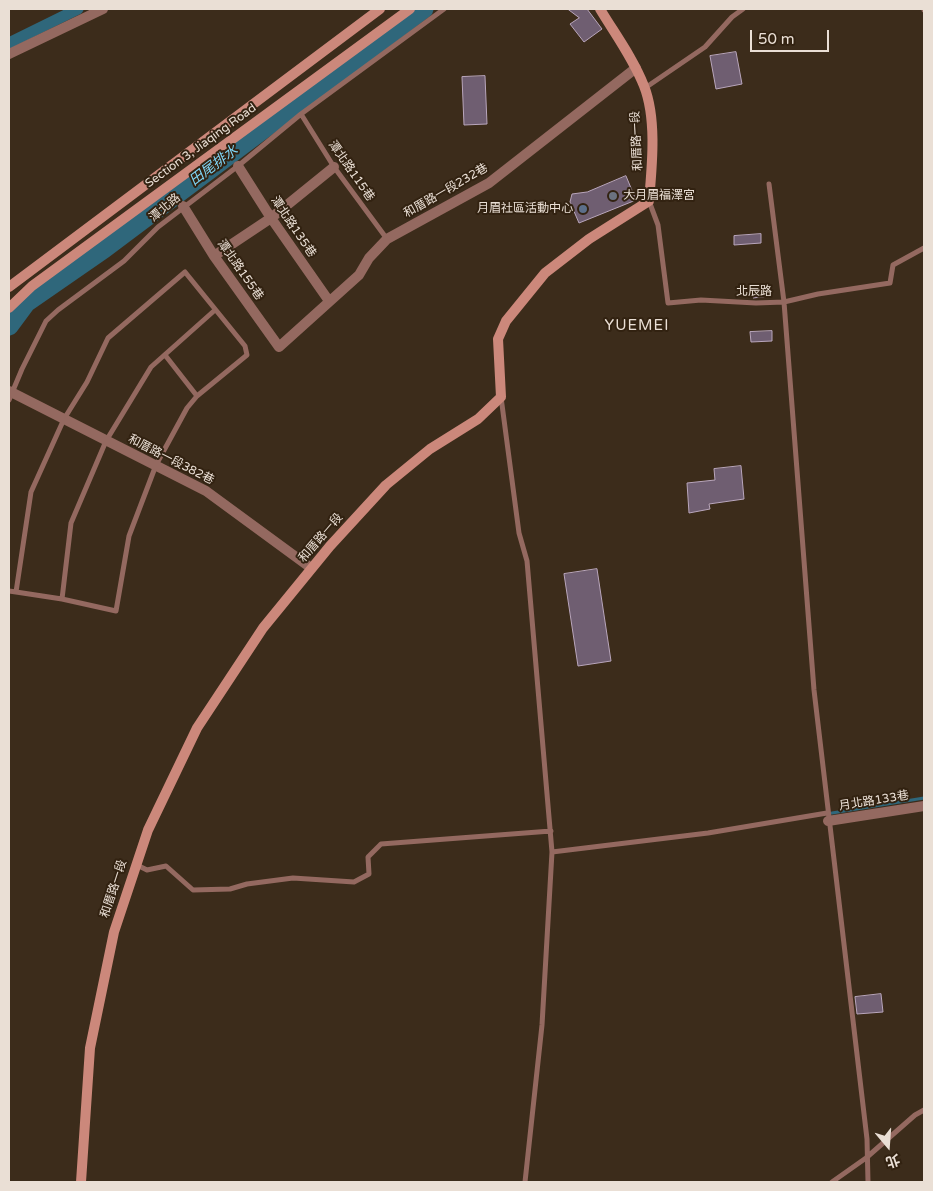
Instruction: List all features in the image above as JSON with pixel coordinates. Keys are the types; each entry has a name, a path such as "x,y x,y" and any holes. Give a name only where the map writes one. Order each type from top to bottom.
{"street":[{"path":"9,54 102,9"},
{"name":"Section 3, Jiaqing Road","path":"9,287 380,9"},
{"name":"Section 3, Jiaqing Road","path":"9,308 32,286 410,9"},
{"name":"和厝路一段","path":"600,9 636,68 645,88 651,124 652,162 649,201"},
{"name":"和厝路一段232巷","path":"280,347 359,275 369,258 387,239 489,183 636,68"},
{"name":"潭北路135巷","path":"238,166 271,218 330,301"},
{"path":"214,256 271,218 334,168"},
{"path":"501,397 498,339 506,321 545,273 589,239 649,201"},
{"name":"潭北路155巷","path":"183,206 214,256 280,347"},
{"name":"和厝路一段382巷","path":"10,395 64,419 206,491 311,568"},
{"name":"和厝路一段","path":"81,1182 90,1048 114,932 135,864 148,830 197,728 263,628 311,568 386,485 430,449 478,419 501,397"},
{"name":"月北路133巷","path":"827,817 924,806"}],"lane":[{"name":"潭北路","path":"10,395 46,321 124,261 158,227 183,206 238,166 301,114 444,9"},
{"path":"645,88 705,47 743,9"},
{"name":"潭北路115巷","path":"301,114 334,168 387,239"},
{"path":"769,184 784,302 814,690 827,817 867,1139 868,1182"},
{"name":"北辰路","path":"649,201 658,225 668,303 702,300 756,303 784,302 818,294 890,283 893,265 924,248"},
{"path":"9,591 62,599 116,612 129,536 156,465 187,408 197,396 247,355 245,346 185,272 108,338 87,382 64,419 31,492 16,592"},
{"path":"62,599 71,523 106,441 151,367 215,310"},
{"path":"165,355 197,396"},
{"path":"501,397 519,533 527,561 552,852 542,1024 525,1182"},
{"path":"552,852 827,817"},
{"path":"135,864 146,870 166,866 193,890 230,889 247,884 294,878 354,882 369,874 368,857 381,844 551,831"},
{"path":"832,1182 866,1158 915,1115 924,1110"}],"building":[{"path":"568,9 587,9 602,29 584,42 570,24 579,18"},
{"path":"736,52 742,84 716,89 710,56"},
{"path":"485,76 487,124 464,125 462,77"},
{"name":"大月眉福澤宮","path":"626,176 636,200 579,223 570,202 572,194 587,192"},
{"path":"761,234 761,243 734,245 734,236"},
{"path":"768,287 769,296 753,298 752,288"},
{"path":"772,331 772,341 751,342 750,332"},
{"path":"741,466 744,499 709,504 710,509 689,513 687,483 715,480 714,469"},
{"path":"597,569 611,661 578,666 564,574"},
{"path":"881,994 883,1012 857,1014 855,997"}],"waterway":[{"path":"9,43 78,9"},
{"name":"田尾排水","path":"9,326 26,303 104,249 424,9"},
{"path":"832,813 924,798"}],"place":[{"name":"大月眉福澤宮","path":"613,196"},
{"name":"月眉社區活動中心","path":"583,209"}],"district":[{"name":"YUEMEI","path":"637,326"}]}
